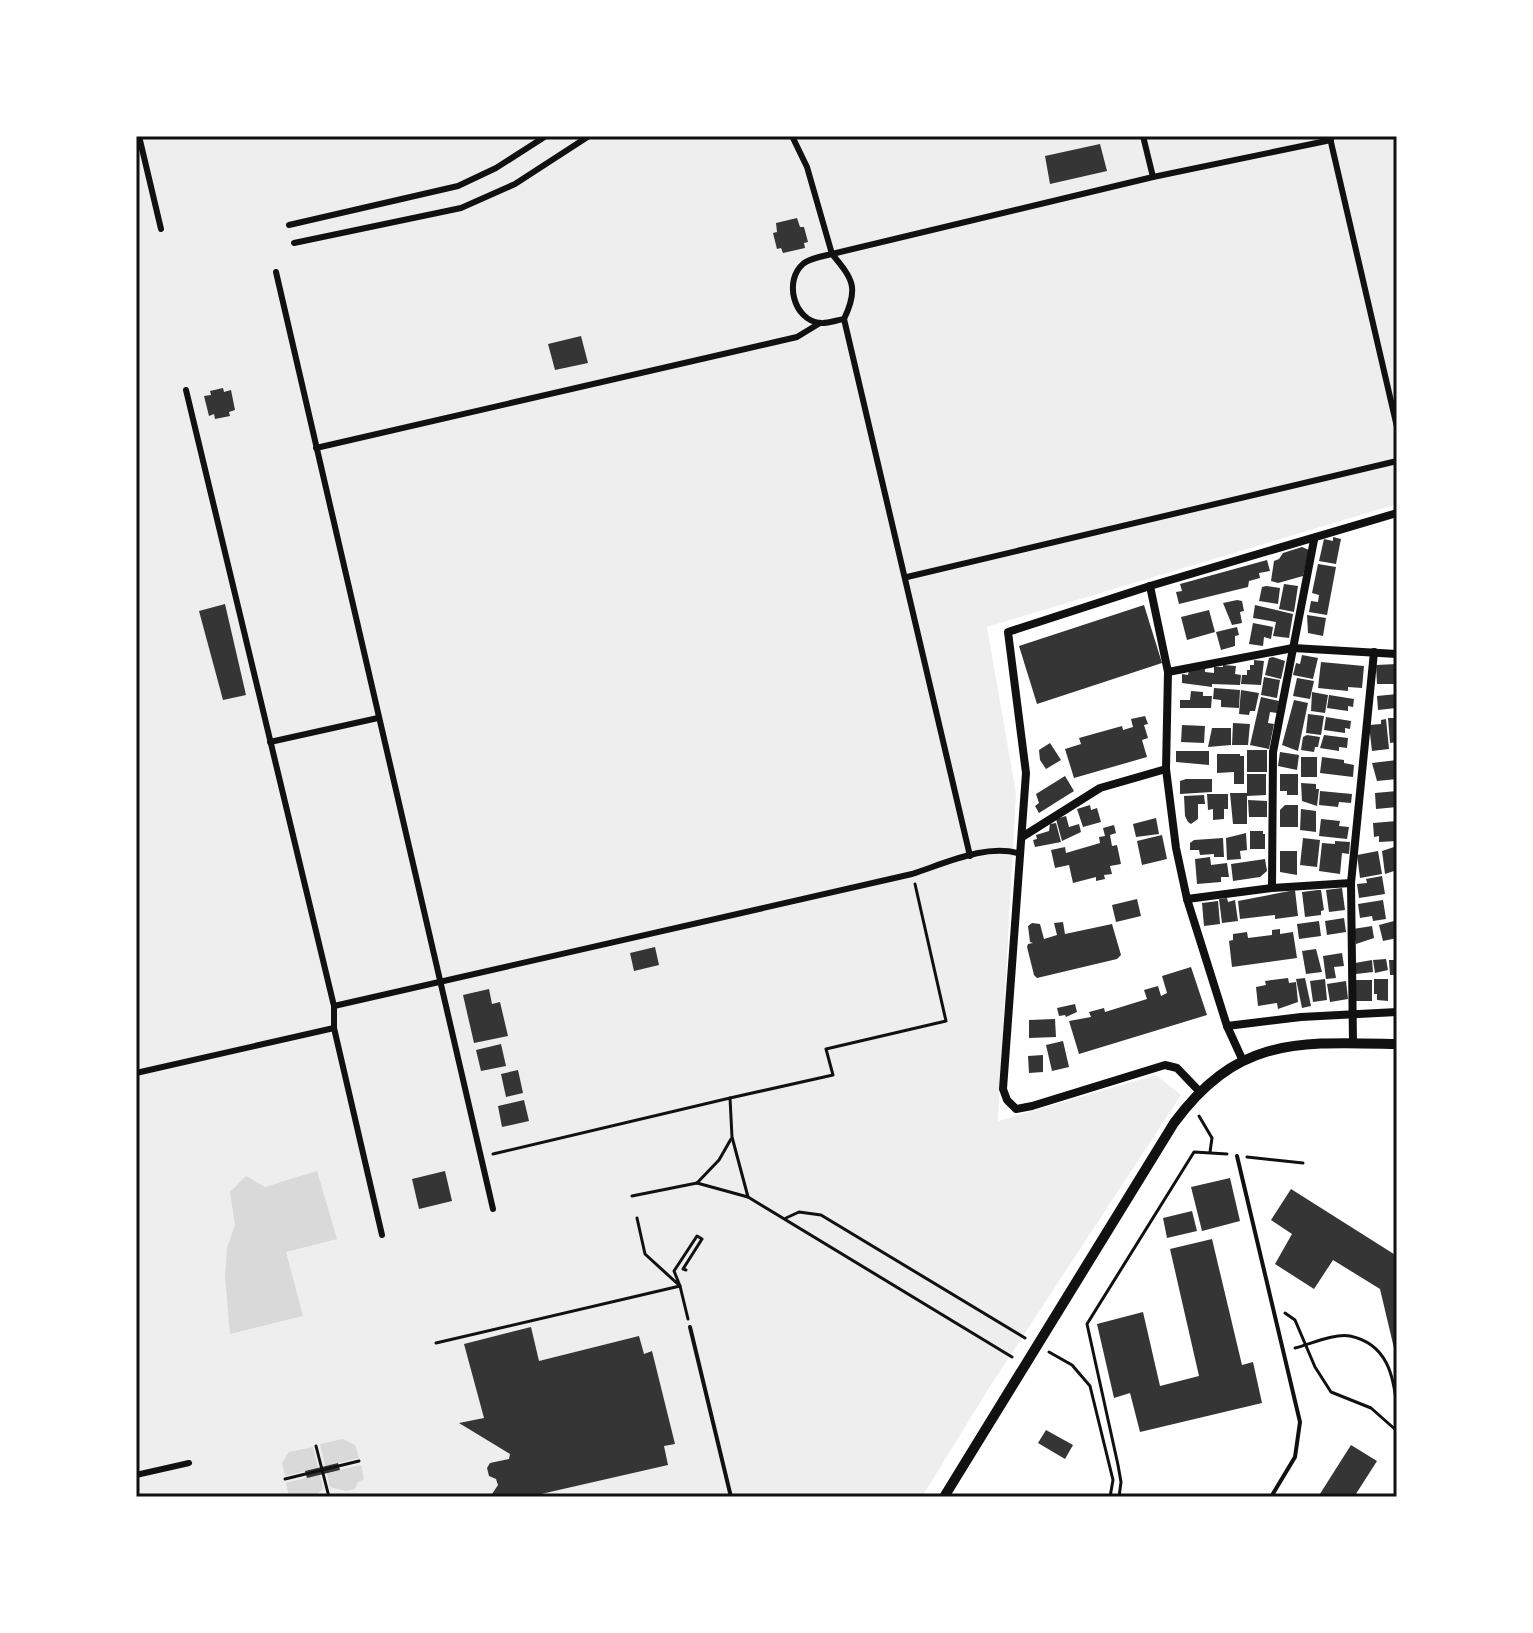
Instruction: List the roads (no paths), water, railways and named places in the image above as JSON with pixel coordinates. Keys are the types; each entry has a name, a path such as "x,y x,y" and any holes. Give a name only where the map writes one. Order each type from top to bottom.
{"street":[{"path":"139,136 161,229"},
{"path":"289,225 458,186 496,168 546,136"},
{"path":"294,243 461,208 515,184 589,136"},
{"path":"792,136 807,167 832,254 851,282 854,299 844,319 970,856"},
{"path":"1143,136 1153,177"},
{"path":"820,323 809,319 794,303 793,278 804,263 1153,177 1330,138 1397,427"},
{"path":"276,272 493,1209"},
{"path":"316,448 797,337 820,323 844,319"},
{"path":"186,390 334,1006 334,1028 382,1235"},
{"path":"907,577 1397,461"},
{"path":"1200,1092 1177,1068 1165,1065 1032,1106 1016,1109 1007,1100 1003,1089 1026,773 1008,632 1150,586 1397,513"},
{"path":"1272,888 1273,752 1314,540"},
{"path":"1150,586 1168,672 1166,769 1176,848 1187,899 1227,1026 1243,1061"},
{"path":"1168,672 1293,648 1397,654"},
{"path":"1353,1043 1351,883 1374,652"},
{"path":"270,742 378,718"},
{"path":"1022,837 1100,788 1166,769"},
{"path":"334,1006 912,874 991,851 1021,854"},
{"path":"1187,899 1272,888 1351,883"},
{"path":"1227,1026 1352,1013 1397,1012"},
{"path":"136,1073 334,1028"},
{"path":"944,1497 1189,1103 1243,1061 1267,1050 1319,1042 1397,1044"},
{"path":"136,1475 189,1463"}],"lane":[{"path":"1237,1156 1300,1422 1295,1457 1271,1497"},
{"path":"690,1327 731,1497"}]}
